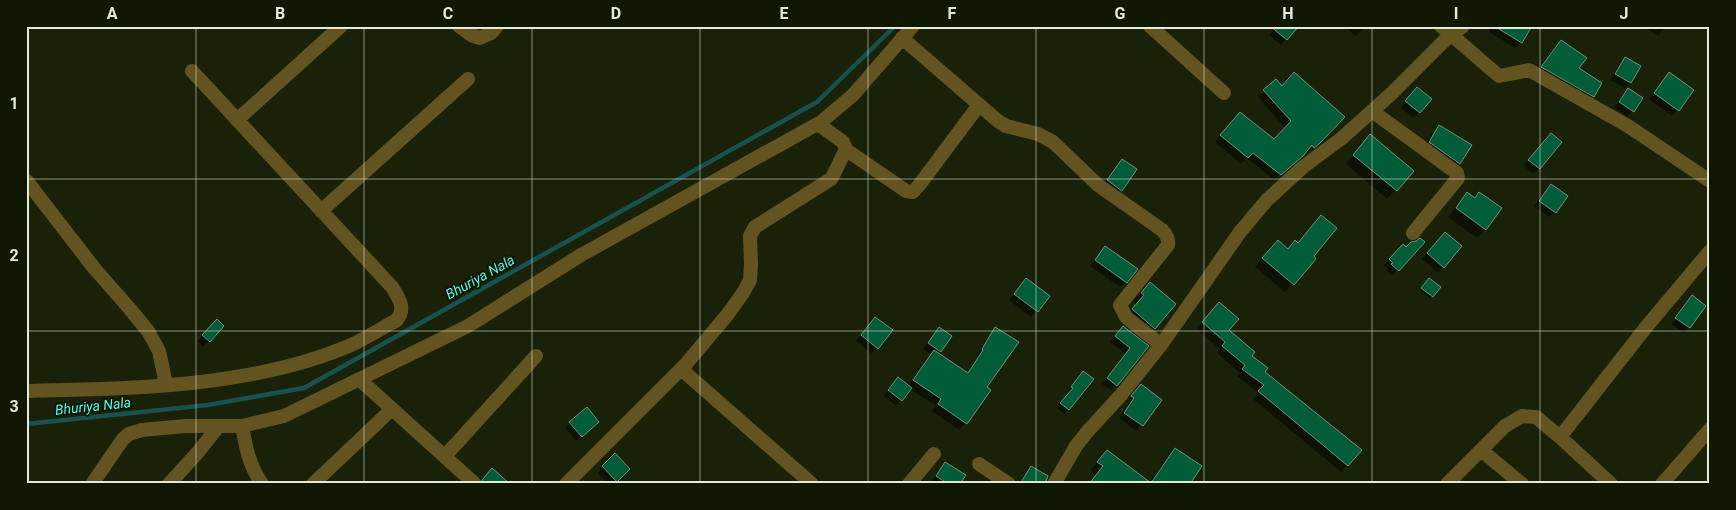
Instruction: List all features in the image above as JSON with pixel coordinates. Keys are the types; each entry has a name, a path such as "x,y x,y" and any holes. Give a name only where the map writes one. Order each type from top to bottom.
{"street":[{"path":"237,120 342,26"},
{"path":"459,26 471,35 480,38 491,33 497,26"},
{"path":"92,484 123,439 129,434 142,430 185,426 242,426 284,416 468,326 581,255 818,124 853,95 913,26"},
{"path":"1150,26 1224,93"},
{"path":"1058,482 1076,446 1121,395 1161,345 1240,232 1267,200 1303,167 1328,150 1391,94 1446,31 1463,26"},
{"path":"1446,31 1499,76 1529,70 1628,126 1710,181"},
{"path":"902,38 1006,126 1038,134 1053,142 1098,185 1162,230 1169,241 1168,246 1120,305 1126,317 1161,345"},
{"path":"26,391 86,390 166,384 231,377 283,368 346,348 397,320 401,314 402,308 392,287 192,70"},
{"path":"321,211 468,79"},
{"path":"818,124 843,142 845,149 906,191 913,192 979,105"},
{"path":"1372,111 1457,172 1458,178 1413,233"},
{"path":"566,484 681,369 728,314 750,280 752,230 831,179 845,149"},
{"path":"26,180 94,268 148,331 159,352 166,384"},
{"path":"1560,437 1647,326 1710,251"},
{"path":"445,456 536,356"},
{"path":"681,369 812,484"},
{"path":"359,379 475,484"},
{"path":"314,484 392,409"},
{"path":"1447,484 1505,426 1522,416 1536,418 1560,437 1611,484"},
{"path":"169,484 199,451 218,426"},
{"path":"242,426 247,455 251,466 262,484"},
{"path":"1662,484 1710,429"},
{"path":"1481,450 1522,484"},
{"path":"909,484 934,454"},
{"path":"979,464 1009,484"}],"building":[{"path":"1270,26 1299,26 1287,40"},
{"path":"1494,26 1532,26 1522,43"},
{"path":"1561,40 1587,58 1579,68 1602,83 1594,97 1541,67"},
{"path":"1625,57 1641,66 1631,83 1615,74"},
{"path":"1294,72 1345,117 1319,144 1314,148 1312,145 1303,156 1281,175 1253,153 1248,158 1220,135 1240,112 1274,139 1291,121 1263,90 1276,79 1282,86"},
{"path":"1669,72 1694,90 1679,111 1654,93"},
{"path":"1417,87 1432,99 1420,113 1405,101"},
{"path":"1628,88 1643,98 1634,112 1619,102"},
{"path":"1439,125 1472,145 1460,164 1429,142"},
{"path":"1551,133 1562,142 1540,169 1528,160"},
{"path":"1370,134 1414,171 1397,191 1353,155"},
{"path":"1122,159 1137,169 1122,191 1107,180"},
{"path":"1551,184 1568,196 1556,213 1539,201"},
{"path":"1467,192 1475,198 1479,192 1502,208 1486,230 1456,208"},
{"path":"1321,215 1337,228 1314,256 1316,259 1294,285 1262,258 1278,240 1288,249 1295,240 1298,243"},
{"path":"1445,232 1462,246 1444,268 1427,253"},
{"path":"1420,238 1425,242 1399,271 1391,264 1393,263 1389,259 1403,244 1406,247 1411,242"},
{"path":"1105,246 1138,269 1127,283 1095,260"},
{"path":"1026,278 1050,296 1038,312 1014,294"},
{"path":"1429,278 1441,287 1433,297 1421,288"},
{"path":"1150,282 1176,304 1155,329 1132,309 1144,295 1141,293"},
{"path":"1692,295 1706,306 1690,328 1675,318"},
{"path":"1219,302 1239,319 1229,330 1255,352 1252,356 1268,368 1265,372 1362,450 1348,466 1258,391 1264,385 1242,369 1245,365 1222,346 1225,342 1202,322"},
{"path":"875,317 893,330 878,349 861,335"},
{"path":"217,319 224,326 210,342 202,335"},
{"path":"1123,326 1149,346 1117,386 1107,378 1130,348 1115,336"},
{"path":"939,327 952,336 941,352 928,343"},
{"path":"995,327 1019,342 987,387 991,390 967,424 938,404 941,399 913,380 934,350 968,373"},
{"path":"1083,371 1094,379 1069,410 1060,403 1073,388 1071,387"},
{"path":"898,377 912,388 902,401 888,390"},
{"path":"1141,384 1162,400 1143,426 1124,413 1134,398 1131,396"},
{"path":"587,407 599,422 582,437 569,422"},
{"path":"1175,448 1202,466 1190,484 1089,484 1103,466 1097,462 1107,450 1151,483"},
{"path":"615,453 630,469 617,482 602,466"},
{"path":"945,462 966,475 960,484 948,484 936,476"},
{"path":"1031,466 1048,476 1045,484 1020,484"},
{"path":"492,468 510,484 484,484 482,480"}],"waterway":[{"name":"Bhuriya Nala","path":"26,424 208,405 304,388 817,102 895,26"}]}
